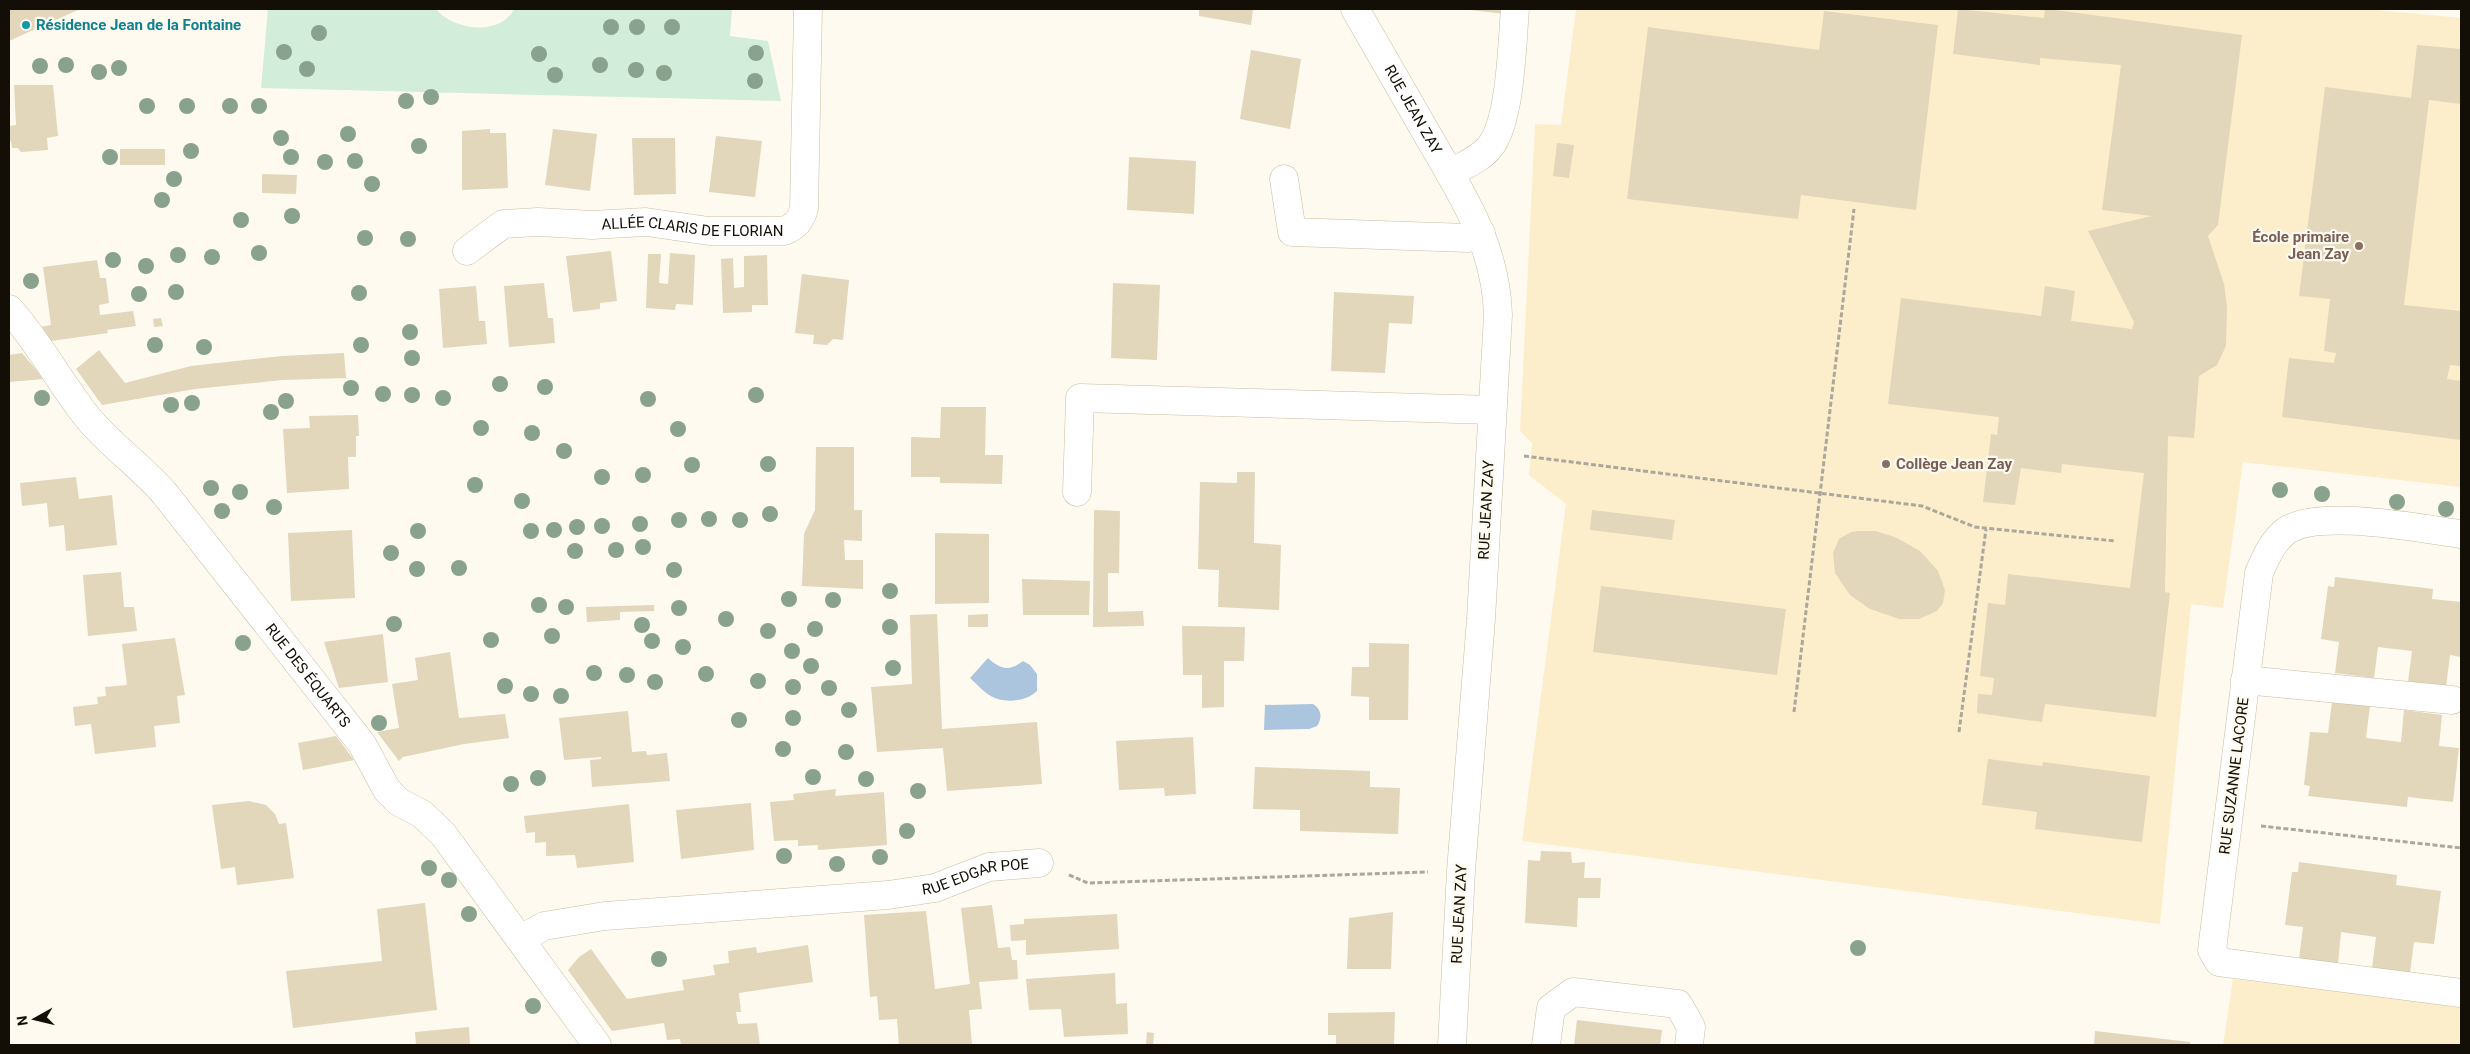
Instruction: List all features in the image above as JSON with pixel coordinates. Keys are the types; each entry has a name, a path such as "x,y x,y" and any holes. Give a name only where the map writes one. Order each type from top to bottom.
{"street":[{"name":"ALLÉE CLARIS DE FLORIAN","path":"467,251 503,224 538,222 592,224 646,222 709,231 784,231 793,227 801,220 804,209 808,9"},
{"name":"RUE JEAN ZAY","path":"1355,9 1450,174 1481,234 1492,263 1497,291 1498,315 1488,456 1481,619 1461,872 1452,1045"},
{"path":"1450,174 1488,149 1497,135 1504,115 1515,9"},
{"path":"1284,178 1292,232 1468,238 1481,234"},
{"name":"RUE DES ÉQUARTS","path":"9,309 88,418 103,435 146,472 178,510 362,744 387,790 399,802 422,814 443,834 597,1045"},
{"path":"1077,492 1080,398 1492,410"},
{"name":"RUE SUZANNE LACORE","path":"2461,534 2354,520 2322,521 2287,530 2269,549 2259,572 2212,950 2219,962 2461,993"},
{"path":"2246,680 2452,700"},
{"name":"RUE EDGAR POE","path":"521,939 544,926 605,916 888,895 935,888 989,867 1039,863"},
{"path":"1546,1045 1551,1008 1573,992 1678,1004 1691,1028 1689,1045"}],"path":[{"path":"1794,712 1854,209"},
{"path":"1488,456 1531,456 1922,506 1975,527 1986,529 2115,541"},
{"path":"1959,732 1986,529"},
{"path":"2228,822 2461,848"},
{"name":"RUE EDGAR POE","path":"1039,863 1088,883 1461,872"}],"shaded area":[{"name":"Collège Jean Zay","path":"1576,9 2366,9 2461,18 2461,487 2243,462 2223,608 2191,604 2160,924 1522,841 1566,504 1529,475 1532,443 1520,431 1535,124 1561,125"},
{"path":"2233,979 2461,1005 2461,1045 2223,1045"}],"green space":[{"path":"268,9 436,9 453,22 464,26 488,27 498,24 507,18 514,9 732,9 730,36 768,41 781,101 261,88"}],"water":[{"path":"988,658 1005,668 1013,667 1023,661 1030,665 1037,674 1037,691 1023,699 1011,701 1000,700 988,694 970,678"},
{"path":"1313,704 1318,708 1320,714 1317,726 1309,729 1264,730 1265,705"}],"building":[{"name":"Résidence Jean de la Fontaine","path":"9,9 80,9 9,41"},
{"path":"1199,9 1253,9 1251,25 1199,16"},
{"path":"1470,9 1505,9 1504,14"},
{"path":"1958,9 2044,18 2045,9 2048,9 2242,35 2218,225 2208,236 2224,284 2227,306 2226,346 2217,365 2199,376 2194,438 2168,436 2165,592 2170,593 2156,717 2045,704 2042,722 1977,713 1978,694 1992,695 1994,678 1980,676 1988,603 2005,605 2008,574 2130,588 2144,473 2062,464 2061,473 2021,468 2015,505 1983,502 1991,434 1997,435 1999,417 1888,404 1901,298 2041,316 2045,286 2075,291 2071,321 2132,329 2134,322 2088,231 2152,216 2102,210 2121,65 2040,58 2040,65 1953,54"},
{"path":"1824,11 1938,25 1916,210 1801,195 1798,219 1627,199 1648,27 1819,50"},
{"path":"2417,45 2461,49 2461,104 2429,100 2404,305 2461,311 2461,366 2450,365 2447,379 2461,381 2461,440 2282,417 2289,358 2334,363 2336,353 2324,351 2330,299 2299,296 2325,87 2411,98"},
{"path":"1251,50 1301,59 1290,129 1240,119"},
{"path":"14,85 53,85 58,136 47,138 48,150 21,152 18,148 12,148 11,141 9,142 9,126 16,125"},
{"path":"490,129 490,133 506,133 508,188 462,190 462,131"},
{"path":"553,129 597,134 590,191 545,185"},
{"path":"716,136 762,141 755,197 709,192"},
{"path":"632,138 675,138 676,194 634,195"},
{"path":"1557,143 1574,145 1569,178 1553,176"},
{"path":"120,149 165,149 165,165 120,165"},
{"path":"1129,157 1196,161 1194,214 1127,210"},
{"path":"262,174 297,175 296,194 262,193"},
{"path":"611,251 617,301 600,303 600,309 573,312 566,256"},
{"path":"670,253 695,255 693,305 676,304 675,310 646,308 648,254 661,254 659,283 668,284"},
{"path":"767,255 768,305 752,305 752,312 723,313 721,259 733,258 734,288 744,287 744,256"},
{"path":"97,260 100,278 106,278 109,303 99,305 100,315 133,311 136,326 107,330 108,333 51,341 40,327 51,325 43,267"},
{"path":"802,274 849,280 843,340 833,339 827,345 813,344 814,335 795,333"},
{"path":"544,283 548,318 553,318 555,343 509,347 504,286"},
{"path":"1113,283 1160,285 1157,360 1111,358"},
{"path":"476,286 479,321 485,321 487,344 443,348 439,289"},
{"path":"1334,292 1414,296 1412,324 1389,323 1385,373 1331,371"},
{"path":"161,318 163,326 154,327 153,319"},
{"path":"99,350 125,383 191,366 282,356 344,353 346,378 282,380 195,389 102,405 76,369"},
{"path":"22,353 44,379 9,382 9,355"},
{"path":"941,407 986,407 985,455 1003,455 1002,484 940,483 940,477 911,477 911,437 940,438"},
{"path":"358,415 359,436 356,436 356,457 348,457 349,489 287,493 283,429 310,428 309,416"},
{"path":"816,447 854,447 854,510 862,510 862,541 844,540 845,560 863,560 863,589 802,586 804,534 815,510"},
{"path":"1237,472 1255,472 1254,543 1281,545 1279,610 1218,607 1219,570 1198,569 1200,482 1237,483"},
{"path":"76,477 79,499 112,495 117,545 66,551 64,525 49,527 47,503 22,506 20,483"},
{"path":"1094,510 1120,511 1119,573 1108,573 1108,612 1143,611 1144,626 1093,627"},
{"path":"1592,510 1675,520 1672,540 1590,530"},
{"path":"352,530 355,598 291,601 288,533"},
{"path":"1875,531 1895,537 1920,551 1938,571 1945,590 1943,603 1937,611 1919,619 1899,619 1870,609 1850,595 1835,573 1833,553 1839,539 1851,532"},
{"path":"935,533 989,534 989,603 935,604"},
{"path":"121,572 124,607 134,607 137,631 88,636 83,575"},
{"path":"2335,577 2433,589 2432,599 2461,602 2461,657 2450,655 2446,687 2408,682 2412,651 2378,647 2374,678 2335,673 2339,642 2321,639 2328,586 2334,587"},
{"path":"1022,579 1090,581 1089,615 1023,615"},
{"path":"1601,586 1786,609 1777,675 1593,652"},
{"path":"654,605 654,611 620,612 620,620 587,622 586,607"},
{"path":"937,614 942,729 1037,722 1042,784 947,791 943,748 877,752 871,687 912,684 910,615"},
{"path":"988,614 988,627 968,627 968,615"},
{"path":"1182,626 1245,627 1244,661 1224,661 1224,707 1202,708 1202,675 1183,675"},
{"path":"383,634 388,682 339,688 324,642"},
{"path":"175,638 185,695 177,696 180,723 154,726 156,747 95,754 91,724 75,726 73,707 98,704 97,697 106,696 105,687 127,685 122,644"},
{"path":"1369,643 1409,644 1408,720 1369,720 1369,697 1351,696 1352,667 1369,667"},
{"path":"450,652 459,718 505,714 509,738 464,744 403,757 399,761 377,732 399,728 392,684 418,680 415,658"},
{"path":"2332,702 2370,706 2366,738 2401,742 2404,710 2442,715 2439,746 2459,748 2453,802 2408,797 2407,807 2308,796 2310,786 2304,785 2310,732 2328,733"},
{"path":"628,711 632,752 646,751 647,755 667,753 670,781 592,787 590,760 601,759 601,757 564,760 559,718"},
{"path":"336,736 354,760 303,770 298,743"},
{"path":"1193,737 1196,794 1165,796 1164,788 1119,790 1116,741"},
{"path":"1988,759 2042,766 2043,762 2150,776 2142,842 2035,829 2037,812 1982,805"},
{"path":"1255,767 1370,771 1370,787 1400,788 1398,834 1300,831 1300,810 1253,809"},
{"path":"836,789 835,796 884,792 887,845 818,850 818,845 798,846 798,840 774,841 770,802 794,800 793,794"},
{"path":"249,801 266,805 275,814 279,824 286,823 294,878 237,885 235,867 221,869 212,805"},
{"path":"751,803 754,850 681,859 676,810"},
{"path":"629,804 634,862 577,868 575,855 546,856 546,842 535,843 535,832 526,833 524,816"},
{"path":"1541,851 1571,852 1572,863 1585,862 1584,878 1601,878 1600,898 1578,898 1577,927 1525,923 1528,860 1540,861"},
{"path":"2299,862 2397,875 2396,885 2441,891 2434,944 2414,942 2410,973 2372,968 2376,937 2341,932 2338,964 2299,959 2303,927 2285,925 2292,872 2298,872"},
{"path":"425,903 437,1010 293,1028 286,971 382,961 377,909"},
{"path":"992,905 998,948 1010,947 1012,960 1017,960 1018,979 979,982 982,1009 969,1010 972,1045 899,1045 897,1019 879,1020 877,996 870,997 864,915 926,911 935,989 970,984 961,908"},
{"path":"1393,912 1391,969 1347,969 1349,918"},
{"path":"1117,914 1119,949 1026,955 1026,940 1011,941 1010,925 1024,924 1024,919"},
{"path":"808,945 813,982 739,993 741,1012 736,1012 738,1024 757,1023 760,1045 681,1045 680,1039 667,1040 664,1023 612,1031 568,970 579,957 591,949 627,999 684,990 682,980 715,975 713,965 729,963 728,951 756,947 757,953"},
{"path":"1115,973 1116,1004 1127,1003 1128,1034 1064,1037 1061,1009 1029,1010 1026,979"},
{"path":"1395,1012 1394,1045 1336,1045 1336,1035 1328,1035 1328,1013"},
{"path":"1577,1020 1662,1030 1660,1045 1574,1045"},
{"path":"469,1027 470,1045 416,1045 415,1032"},
{"path":"2095,1031 2190,1042 2190,1045 2094,1045"},
{"path":"1147,1032 1154,1033 1153,1045 1146,1045"}],"place":[{"name":"Résidence Jean de la Fontaine","path":"26,25"},
{"name":"École primaire Jean Zay","path":"2359,246"},
{"name":"Collège Jean Zay","path":"1886,464"}]}
